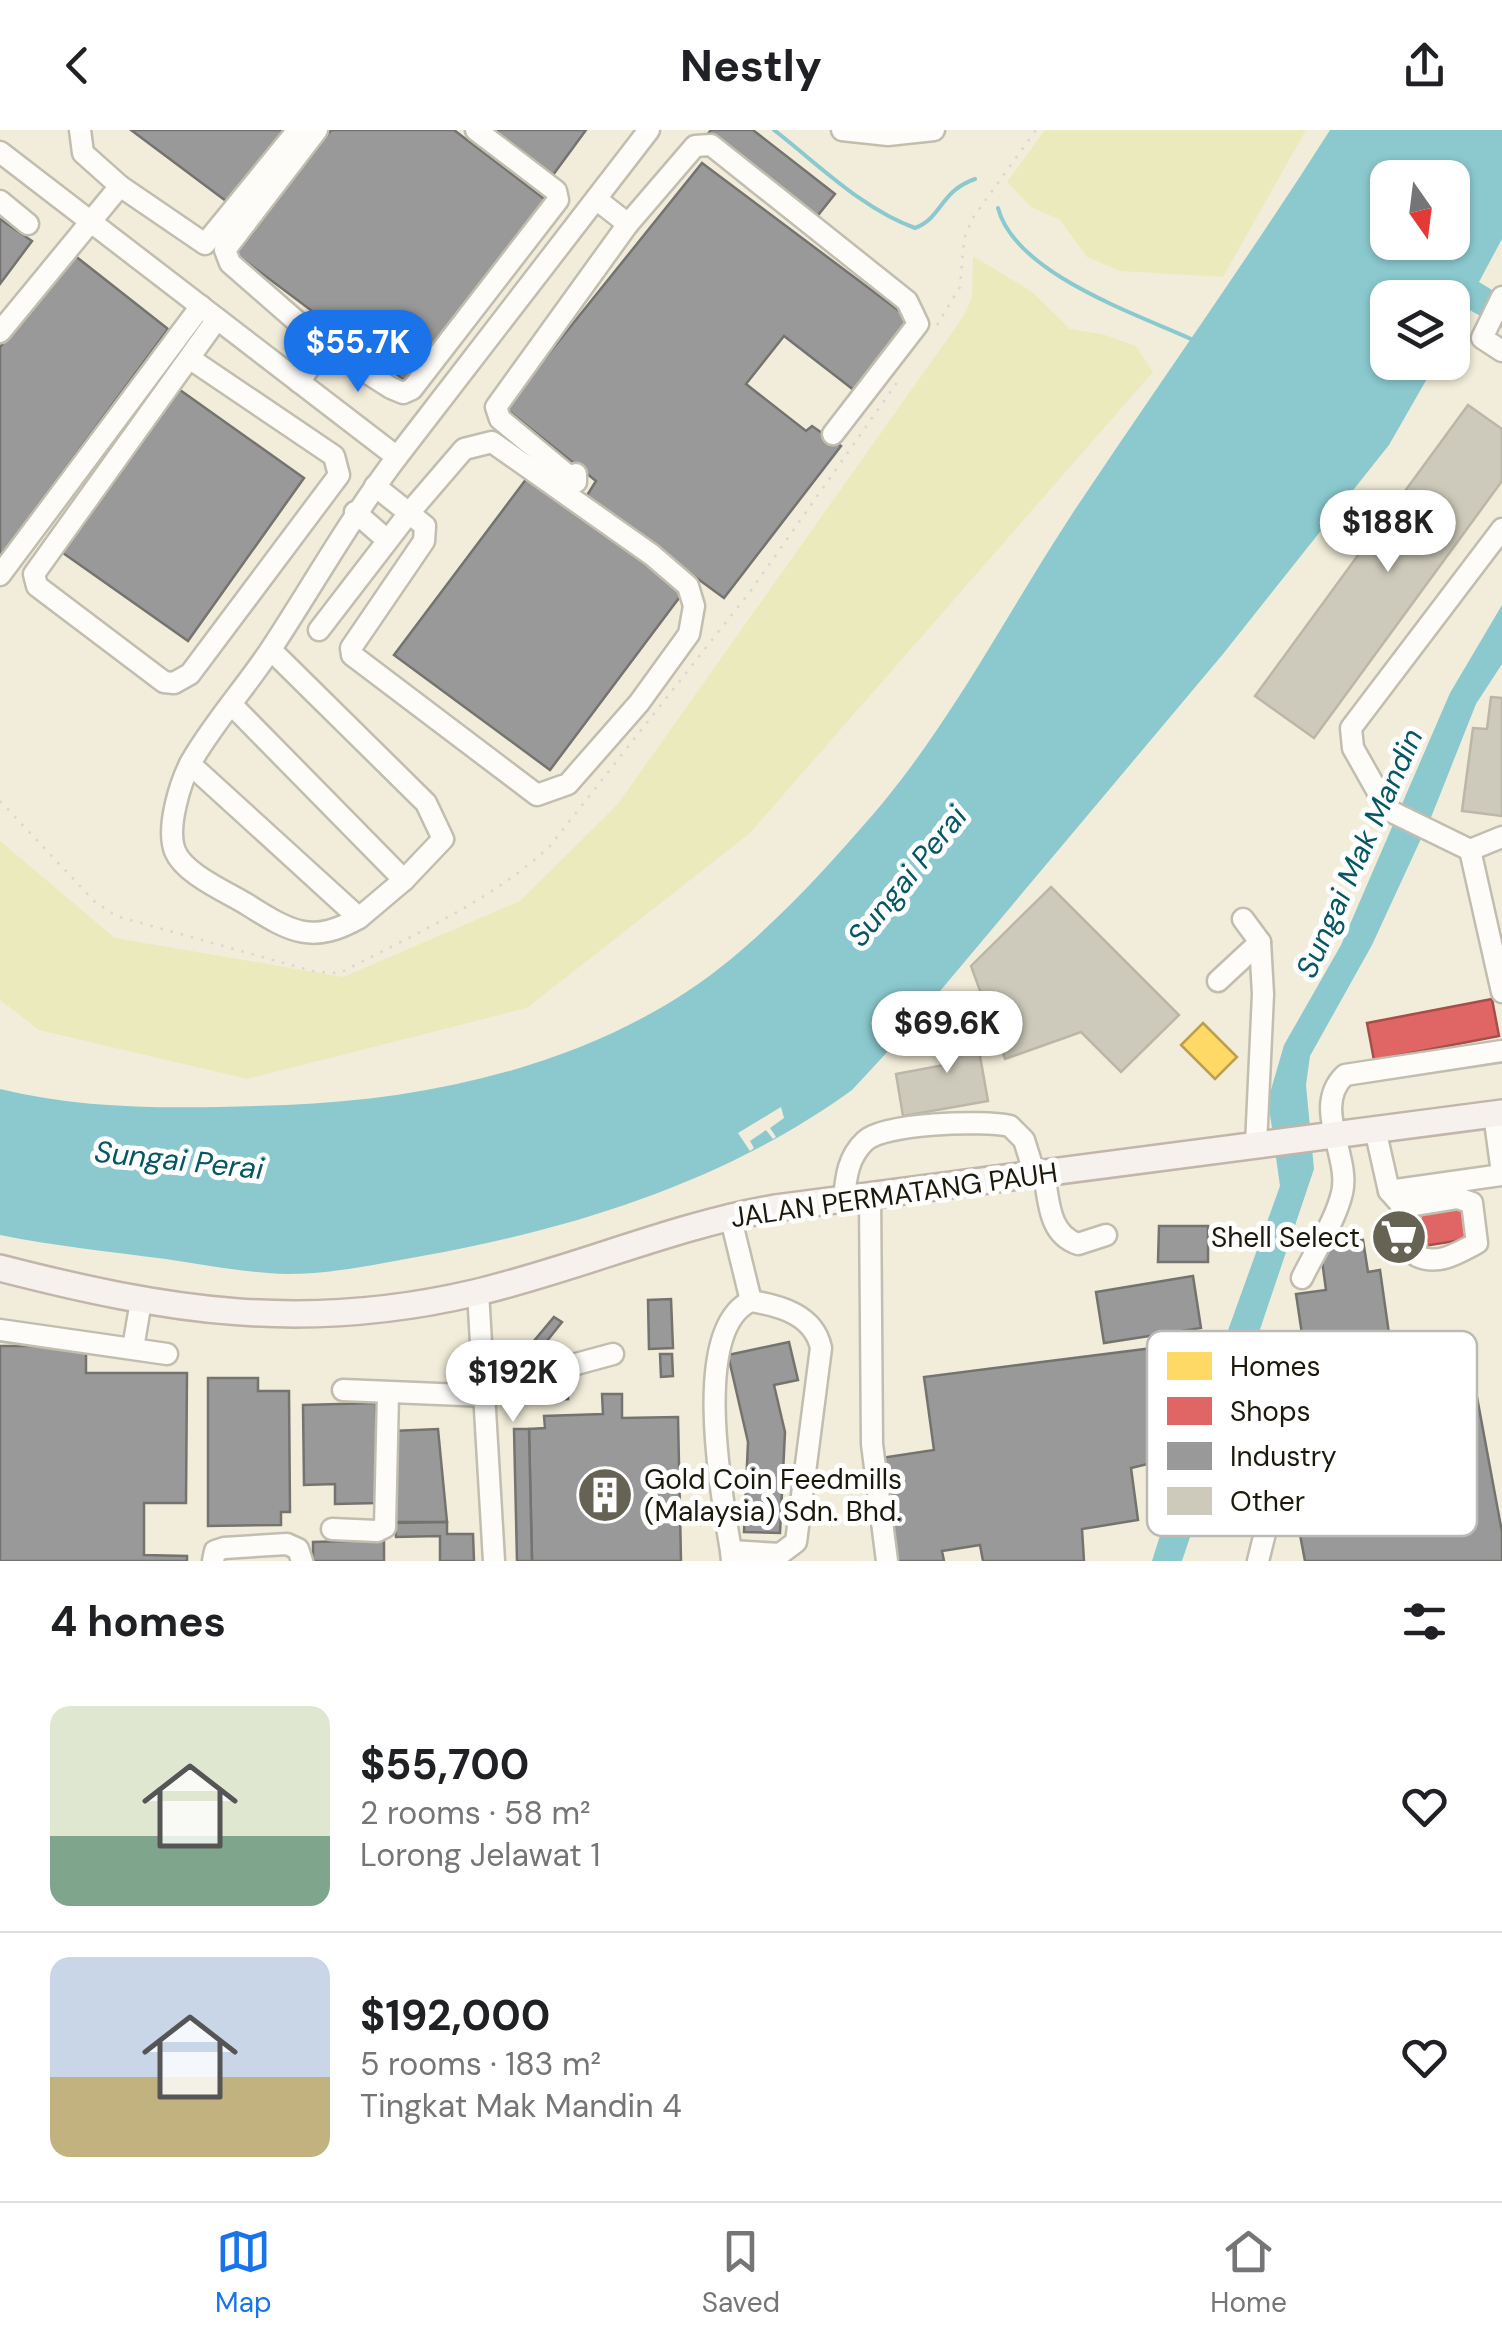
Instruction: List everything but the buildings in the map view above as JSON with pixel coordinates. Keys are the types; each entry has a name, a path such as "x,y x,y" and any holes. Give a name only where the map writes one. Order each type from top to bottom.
{"main road":[{"name":"JALAN PERMATANG PAUH","path":"0,1268 141,1302 222,1314 355,1312 478,1292 730,1216 1498,1114"}],"street":[{"path":"80,130 82,153 120,186 206,244 298,130"},
{"path":"317,130 225,250 230,264 325,346 403,393 412,389 558,200 556,191 476,130"},
{"path":"270,650 426,803 444,839 359,918 329,935 304,932 266,917 176,855 172,832 190,764 270,650 355,512 649,130"},
{"path":"842,130 888,136 934,130"},
{"path":"576,474 576,482 500,419 496,407 628,224 695,146 705,143 906,301 918,324 833,434"},
{"path":"0,152 397,457"},
{"path":"0,332 120,186"},
{"path":"596,199 628,224"},
{"path":"0,202 28,224"},
{"path":"1502,297 1482,338 1502,352"},
{"path":"192,360 334,456 339,475 190,674 174,683 164,682 37,586 34,574 192,360 209,313"},
{"path":"0,575 209,313"},
{"path":"299,382 325,346"},
{"path":"319,630 386,539 409,513 464,450 492,442 652,555 688,586 694,606 689,634 639,703 559,791 537,795 352,655 351,648 424,540 425,526 409,513 375,486"},
{"path":"355,512 386,539"},
{"path":"1502,529 1351,728 1352,748 1388,810 1470,850 1502,837"},
{"path":"231,704 404,880"},
{"path":"190,764 359,918"},
{"path":"1470,850 1501,983"},
{"path":"1243,919 1260,942 1259,1144"},
{"path":"1218,981 1260,942"},
{"path":"1302,1278 1343,1191 1322,1136 1331,1097 1345,1074 1502,1051"},
{"path":"1375,1129 1401,1204 1502,1174 1498,1114"},
{"path":"887,1561 872,1444 857,1197 848,1167 866,1140 900,1129 1010,1126 1024,1140 1040,1175 1053,1220 1064,1237 1078,1244 1106,1234"},
{"path":"1416,1247 1417,1256 1425,1260 1451,1257 1476,1243 1472,1203 1457,1190"},
{"path":"730,1216 751,1301"},
{"path":"478,1292 487,1389 494,1561"},
{"path":"751,1301 778,1305 809,1323 821,1348 796,1542 780,1554 732,1556 718,1462 717,1356 729,1316 751,1301"},
{"path":"133,1348 141,1302"},
{"path":"0,1330 167,1354"},
{"path":"343,1390 388,1394 487,1389 613,1354"},
{"path":"332,1529 377,1531 385,1526 388,1394"},
{"path":"1258,1561 1264,1536"},
{"path":"213,1561 215,1552 224,1548 287,1544 298,1549 302,1561"}],"path":[{"path":"931,333 960,287 964,239 972,218 1036,130"},
{"path":"0,801 94,901 116,916 316,972 340,973 492,889 550,846 752,589 900,377"}],"green space":[{"path":"1045,130 1306,130 1223,277 1120,271 1087,257 1060,220 1031,207 1007,182"},
{"path":"973,256 1031,291 1070,329 1102,334 1136,346 1153,372 750,833 527,1008 247,1079 39,1030 0,1000 0,841 115,938 343,977 520,901 617,805 963,317 972,298"}],"water":[{"name":"Sungai Perai","path":"1330,130 1502,130 1502,239 1479,282 1502,296 1502,328 1470,310 1470,280 1370,280 1370,380 1426,380 1389,445 1223,654 904,1034 852,1090 753,1151 647,1197 479,1245 372,1265 304,1274 257,1272 0,1235 0,1089 71,1102 178,1107 286,1105 404,1094 521,1068 577,1048 632,1024 683,994 769,925 904,776 1074,511"},
{"path":"1502,605 1502,664 1476,704 1432,815 1372,945 1310,1056 1306,1085 1314,1169 1259,1331 1228,1331 1280,1186 1268,1100 1284,1045 1341,945 1450,693"},
{"path":"1160,1536 1190,1536 1182,1561 1152,1561"}],"pier":[{"path":"781,1107 784,1118 770,1128 776,1137 773,1139 766,1130 750,1141 754,1148 750,1151 738,1133"}],"waterway":[{"path":"774,130 859,198 915,228 931,218 955,190 975,179"},
{"path":"998,208 1009,231 1027,252 1052,271 1109,303 1191,339"}],"tunnel":[{"path":"1411,1213 1416,1247"}],"place":[{"name":"Shell Select","path":"1399,1237"},
{"name":"Gold Coin Feedmills (Malaysia) Sdn. Bhd.","path":"605,1495"}],"water label":[{"name":"Sungai Mak Mandin","path":"1359,853"}]}
